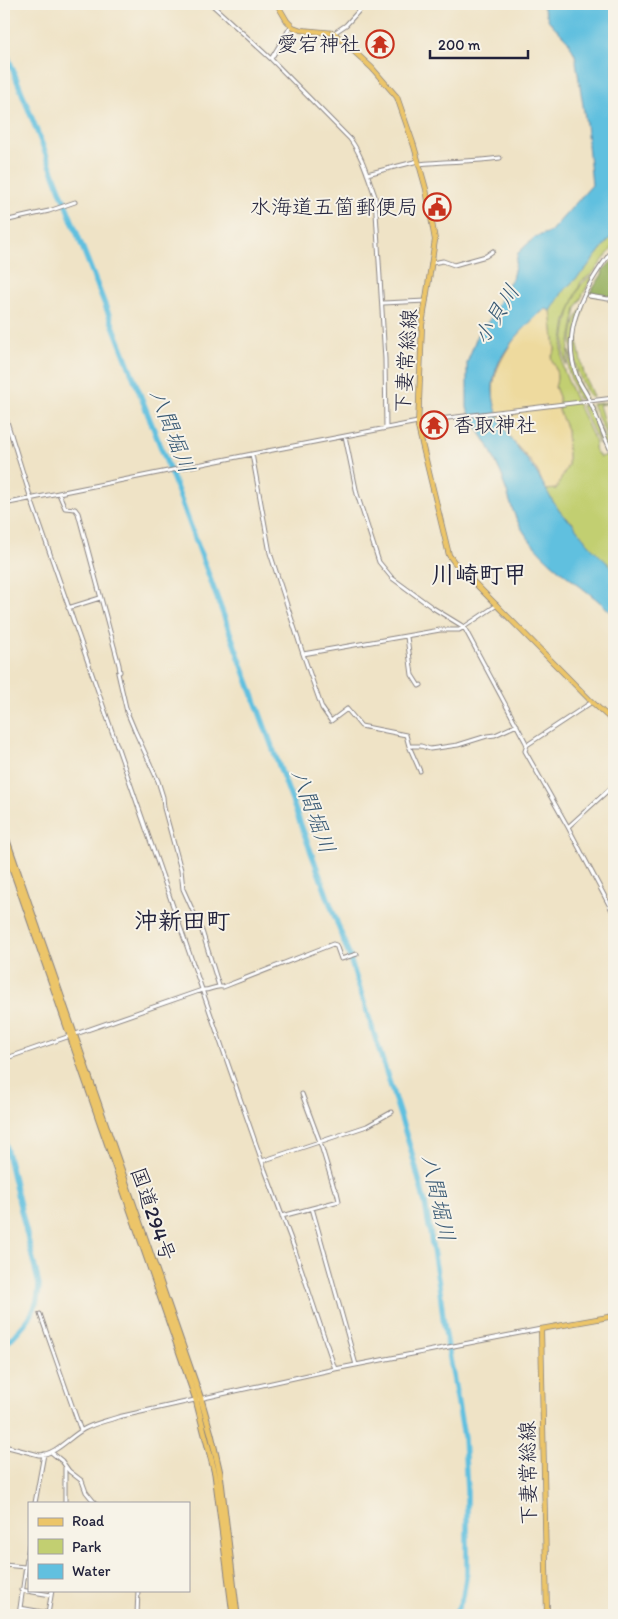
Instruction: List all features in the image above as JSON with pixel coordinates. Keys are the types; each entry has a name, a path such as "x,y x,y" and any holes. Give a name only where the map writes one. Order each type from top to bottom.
{"highway":[{"name":"国道294号","path":"4,832 72,1036"},
{"name":"国道294号","path":"4,845 211,1434 220,1473 238,1615"},
{"name":"国道294号","path":"199,1399 215,1474 233,1615"}],"main road":[{"path":"276,4 291,26 301,30 334,34"},
{"name":"下妻常総線","path":"334,34 372,68 397,97 419,163 435,233 422,324 418,422 450,554 454,562 614,722"},
{"path":"541,1330 614,1316"},
{"name":"下妻常総線","path":"541,1330 548,1615"}],"street":[{"path":"211,4 271,59 350,139 367,174 374,196 385,359 386,428"},
{"path":"334,34 346,25 365,4"},
{"path":"271,59 291,26"},
{"path":"367,174 419,163 474,162 500,158"},
{"path":"4,221 74,202"},
{"path":"614,248 586,289 578,308 572,332 571,348 575,371 614,457"},
{"path":"430,263 443,261 454,264 486,256 492,251"},
{"path":"588,296 614,298 614,306"},
{"path":"382,303 426,301"},
{"path":"4,504 418,422 614,398"},
{"path":"4,412 68,608 295,1250 335,1369"},
{"path":"345,436 357,494 379,562 392,578 464,628 527,744"},
{"path":"252,454 270,553 302,654 322,708 331,720 346,709 361,726 406,735 420,771"},
{"path":"59,494 65,508 75,509 78,513 119,665 120,672 118,673 127,712 158,781 181,870 183,889 202,931 219,986"},
{"path":"68,608 100,598"},
{"path":"302,654 440,630 459,630 497,605"},
{"path":"407,637 412,675 419,686 421,686"},
{"path":"592,702 527,744 525,751 614,914"},
{"path":"409,746 421,746 430,749 458,745 495,735 516,724"},
{"path":"568,827 614,785"},
{"path":"4,1059 202,990 207,991 219,986 223,987 333,944 336,945 341,959 357,954"},
{"path":"282,1216 339,1201 302,1094"},
{"path":"262,1161 367,1126 392,1112"},
{"path":"312,1208 356,1365"},
{"path":"40,1314 81,1431"},
{"path":"4,1446 39,1455 44,1454 51,1452 81,1431 99,1422 335,1369 541,1330"},
{"path":"51,1452 82,1481 86,1492 94,1502"},
{"path":"35,1502 44,1454"},
{"path":"64,1502 66,1467"},
{"path":"19,1615 28,1550"},
{"path":"4,1566 25,1566"},
{"path":"21,1590 28,1591"},
{"path":"33,1592 51,1595"},
{"path":"20,1608 48,1614 52,1592"},
{"path":"137,1615 138,1592"}],"green space":[{"path":"614,233 614,246 594,272 581,282 566,320 562,347 563,368 596,443 594,449 600,457 607,455 601,444 598,425 614,458 614,569 594,551 572,522 563,516 545,490 556,489 568,465 567,430 559,411 559,397 555,387 556,372 551,358 555,350 551,311 564,290 584,271"},
{"path":"614,259 614,296 592,295 590,293 603,273 602,271"},
{"path":"593,275 576,308 566,365 564,346 569,313 581,285"},
{"path":"584,306 577,332 578,346 584,374 593,397 590,397 579,375 573,352 573,328"},
{"path":"570,351 577,379 586,399 578,399 568,370"},
{"path":"614,402 599,405 614,454 592,404"},
{"path":"581,405 589,405 596,424 599,444"}],"sand":[{"path":"546,309 551,311 555,350 551,358 556,372 555,387 559,397 559,411 567,430 568,465 556,489 545,490 536,469 504,429 495,409 493,389 498,368 511,343 527,324"}],"water":[{"name":"小貝川","path":"542,4 614,4 614,233 584,271 564,290 551,311 546,309 539,314 512,342 499,363 495,374 493,397 504,428 538,474 558,509 592,548 614,569 614,615 549,561 527,536 518,522 503,478 489,447 467,408 467,363 477,336 492,316 512,279 518,253 535,237 550,232 592,185 586,124 575,55 568,41 549,21"}],"waterway":[{"name":"八間堀川","path":"4,47 174,481 349,955 411,1150 425,1203 464,1437 467,1492 467,1572 463,1597 455,1615"},
{"path":"4,1139 39,1285 36,1304 28,1319 4,1346"}],"place":[{"name":"愛宕神社","path":"380,44"},
{"name":"水海道五箇郵便局","path":"437,207"},
{"name":"香取神社","path":"434,425"}],"district":[{"name":"川崎町甲","path":"479,575"},
{"name":"沖新田町","path":"182,921"}]}
